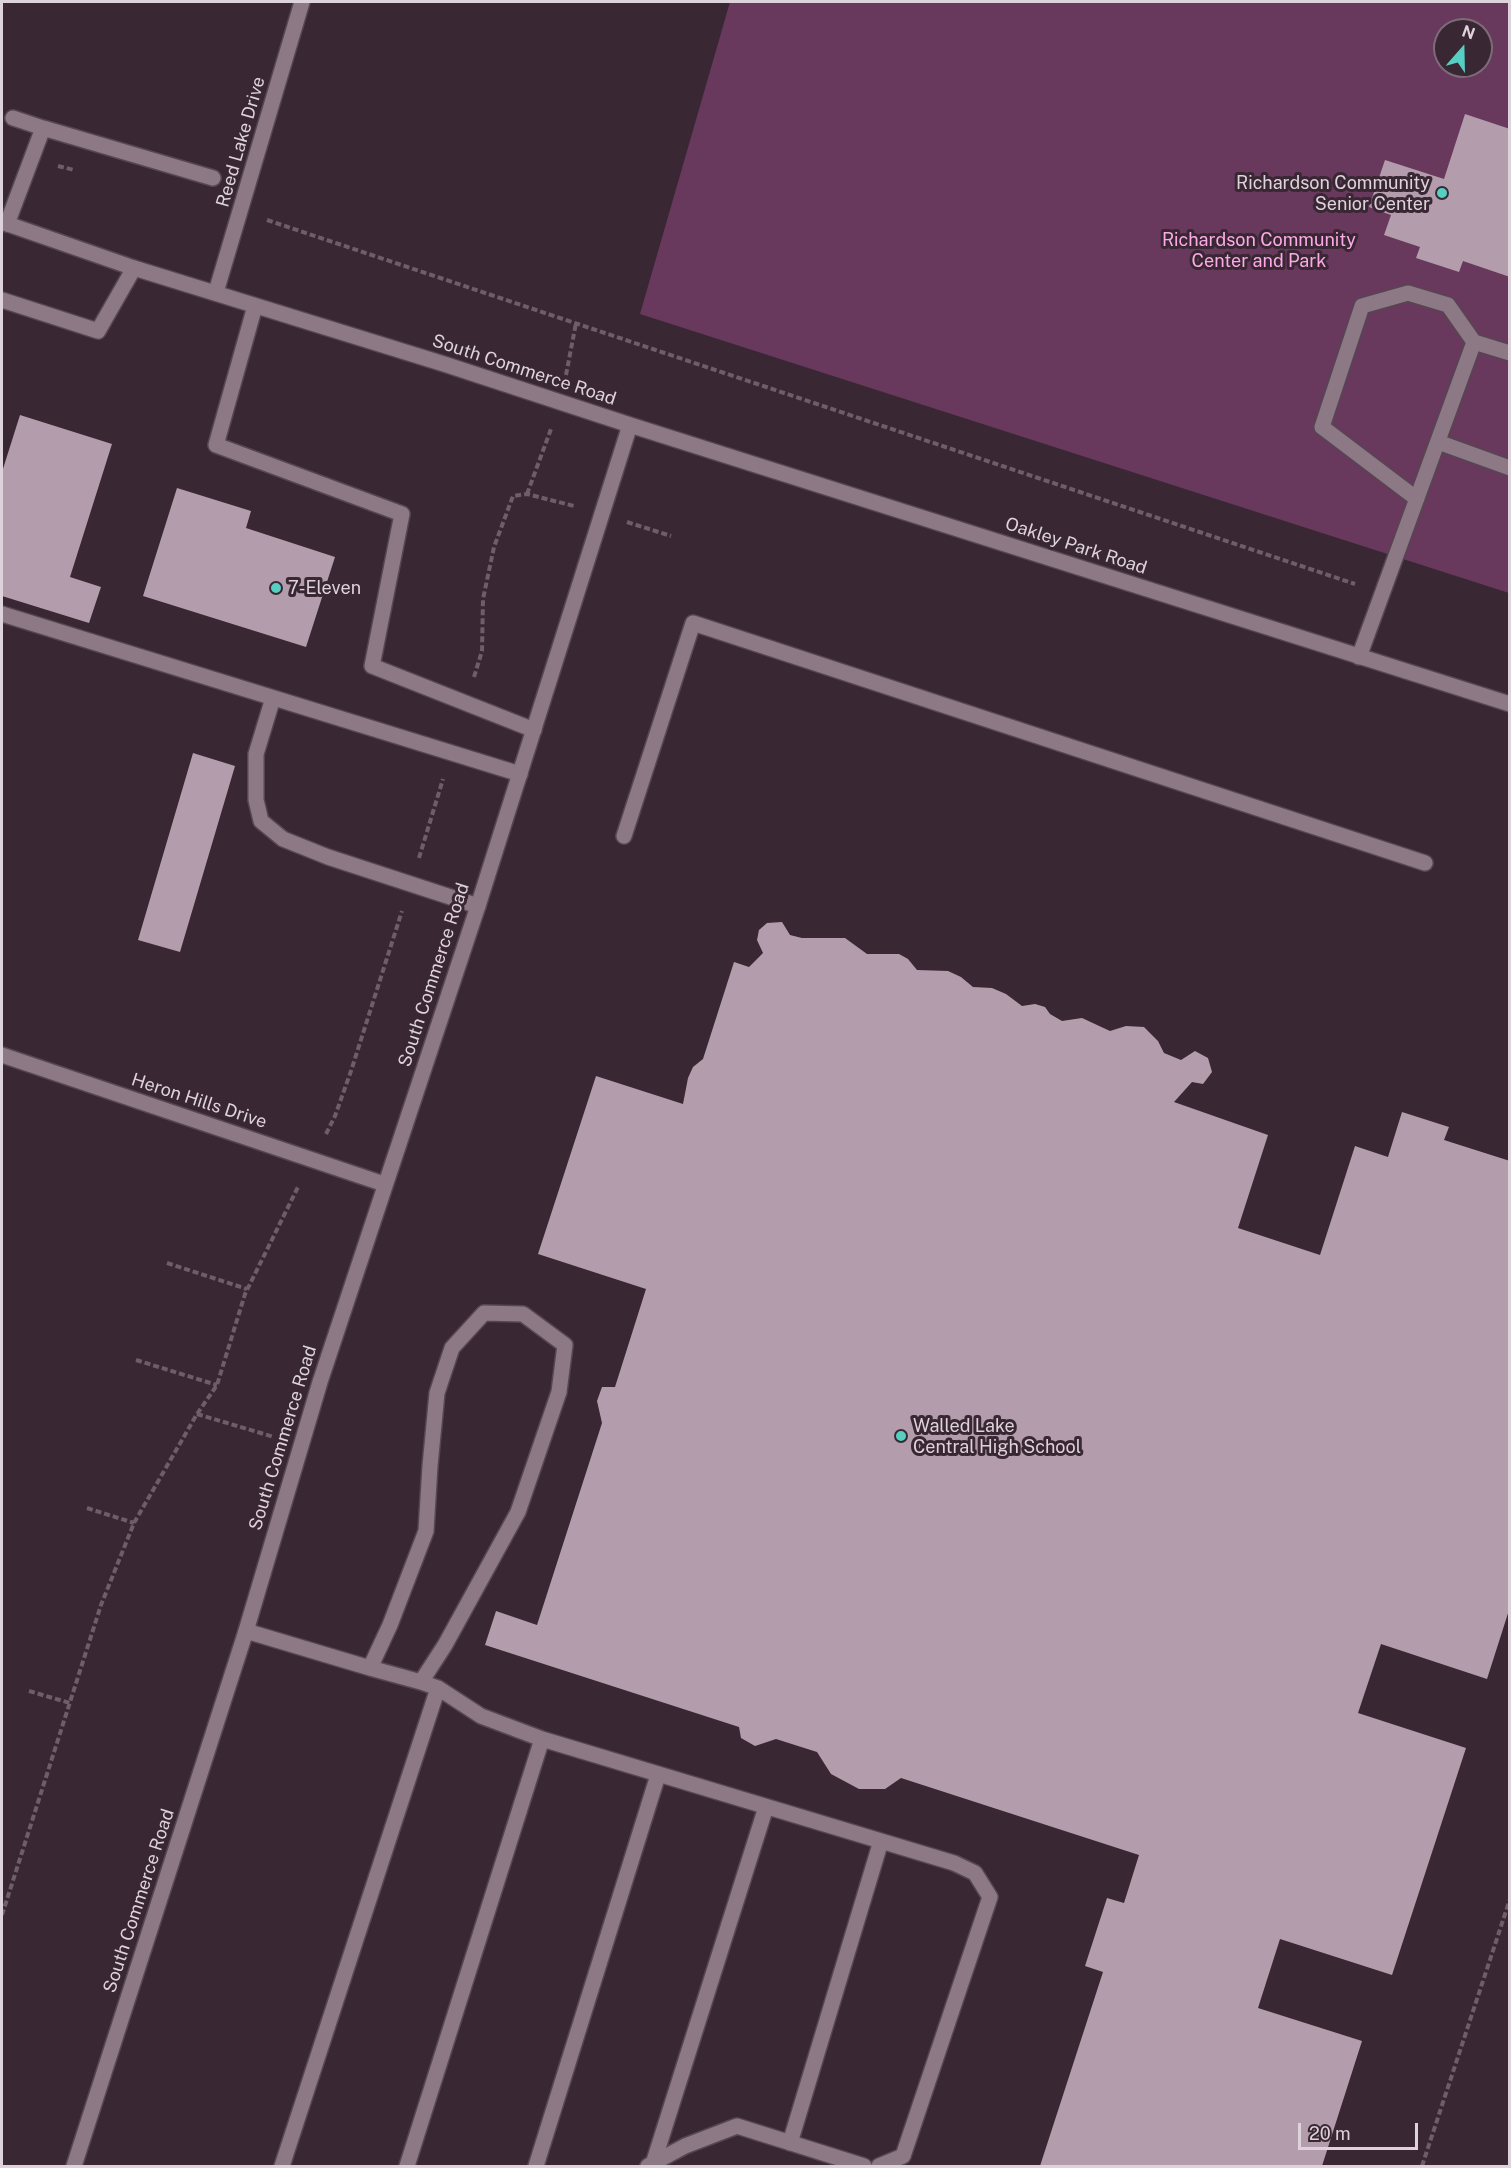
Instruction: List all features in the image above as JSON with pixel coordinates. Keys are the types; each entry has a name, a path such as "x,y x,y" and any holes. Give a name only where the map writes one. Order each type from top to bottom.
{"street":[{"name":"Reed Lake Drive","path":"216,292 302,2"},
{"path":"13,118 213,178"},
{"path":"4,223 43,128"},
{"name":"South Commerce Road","path":"4,223 134,268 444,364 630,425 478,906 384,1184 301,1444 246,1631 74,2166"},
{"path":"2,300 98,331 134,268"},
{"path":"1417,499 1322,427 1362,306 1408,292 1448,305 1474,342 1509,353"},
{"path":"255,306 216,445 402,514 372,666 534,730"},
{"path":"1359,657 1474,342"},
{"name":"Oakley Park Road","path":"630,425 1509,704"},
{"path":"1438,442 1509,468"},
{"path":"2,614 520,774"},
{"path":"624,836 693,623 1425,863"},
{"path":"273,698 256,754 256,800 261,821 283,839 328,857 478,906"},
{"name":"Heron Hills Drive","path":"3,1060 384,1184"},
{"path":"370,1668 390,1625 426,1531 437,1393 452,1348 484,1313 523,1314 565,1345 559,1392 518,1512 445,1645 421,1682"},
{"path":"246,1631 438,1688 481,1716 542,1740 954,1863 975,1873 990,1897 903,2156 879,2166"},
{"path":"282,2166 438,1688"},
{"path":"407,2166 542,1740"},
{"path":"536,2166 658,1774"},
{"path":"650,2165 766,1807"},
{"path":"790,2143 881,1841"},
{"path":"650,2165 685,2146 737,2126 864,2166"}],"path":[{"path":"30,160 81,171"},
{"path":"241,211 1383,593"},
{"path":"466,704 482,651 483,599 494,547 513,496 527,494"},
{"path":"2,1915 101,1605 134,1523 197,1414 217,1385 247,1289 276,1227 335,1116 452,753"},
{"path":"167,1263 247,1289"},
{"path":"136,1360 217,1385"},
{"path":"197,1414 301,1444"},
{"path":"87,1508 134,1523"},
{"path":"29,1691 70,1703"},
{"path":"1422,2166 1509,1899"}],"green space":[{"name":"Richardson Community Center and Park","path":"730,2 1509,2 1509,593 640,314"}],"building":[{"name":"Richardson Community Senior Center","path":"1465,114 1510,129 1510,277 1463,261 1459,272 1416,258 1420,247 1384,235 1391,215 1369,207 1385,160 1444,179"},
{"path":"20,415 112,444 70,577 101,587 89,623 2,596 2,472"},
{"path":"177,488 251,511 246,528 335,557 306,647 143,596"},
{"path":"193,753 235,766 180,952 138,940"},
{"path":"782,922 790,935 802,938 845,938 867,954 899,954 908,959 917,970 948,971 961,977 973,987 992,988 1006,994 1022,1006 1035,1004 1045,1007 1050,1014 1062,1021 1082,1018 1110,1031 1126,1026 1144,1027 1158,1041 1164,1053 1181,1060 1195,1051 1208,1058 1212,1072 1203,1084 1192,1082 1174,1102 1268,1135 1238,1228 1320,1255 1355,1146 1388,1157 1402,1112 1449,1127 1444,1140 1510,1161 1510,1607 1487,1679 1381,1644 1358,1713 1466,1748 1392,1975 1280,1939 1258,2008 1362,2041 1322,2166 1040,2166 1103,1972 1085,1966 1107,1898 1124,1903 1139,1855 901,1778 885,1789 859,1789 831,1774 817,1752 776,1739 755,1746 741,1738 739,1727 485,1645 496,1611 537,1625 602,1423 597,1401 602,1387 615,1387 646,1289 538,1254 596,1076 683,1104 688,1078 693,1067 703,1059 734,962 749,967 763,953 757,940 759,930 767,923"}],"place":[{"name":"Richardson Community Senior Center","path":"1442,193"},
{"name":"7-Eleven","path":"276,588"},
{"name":"Walled Lake Central High School","path":"901,1436"}]}
